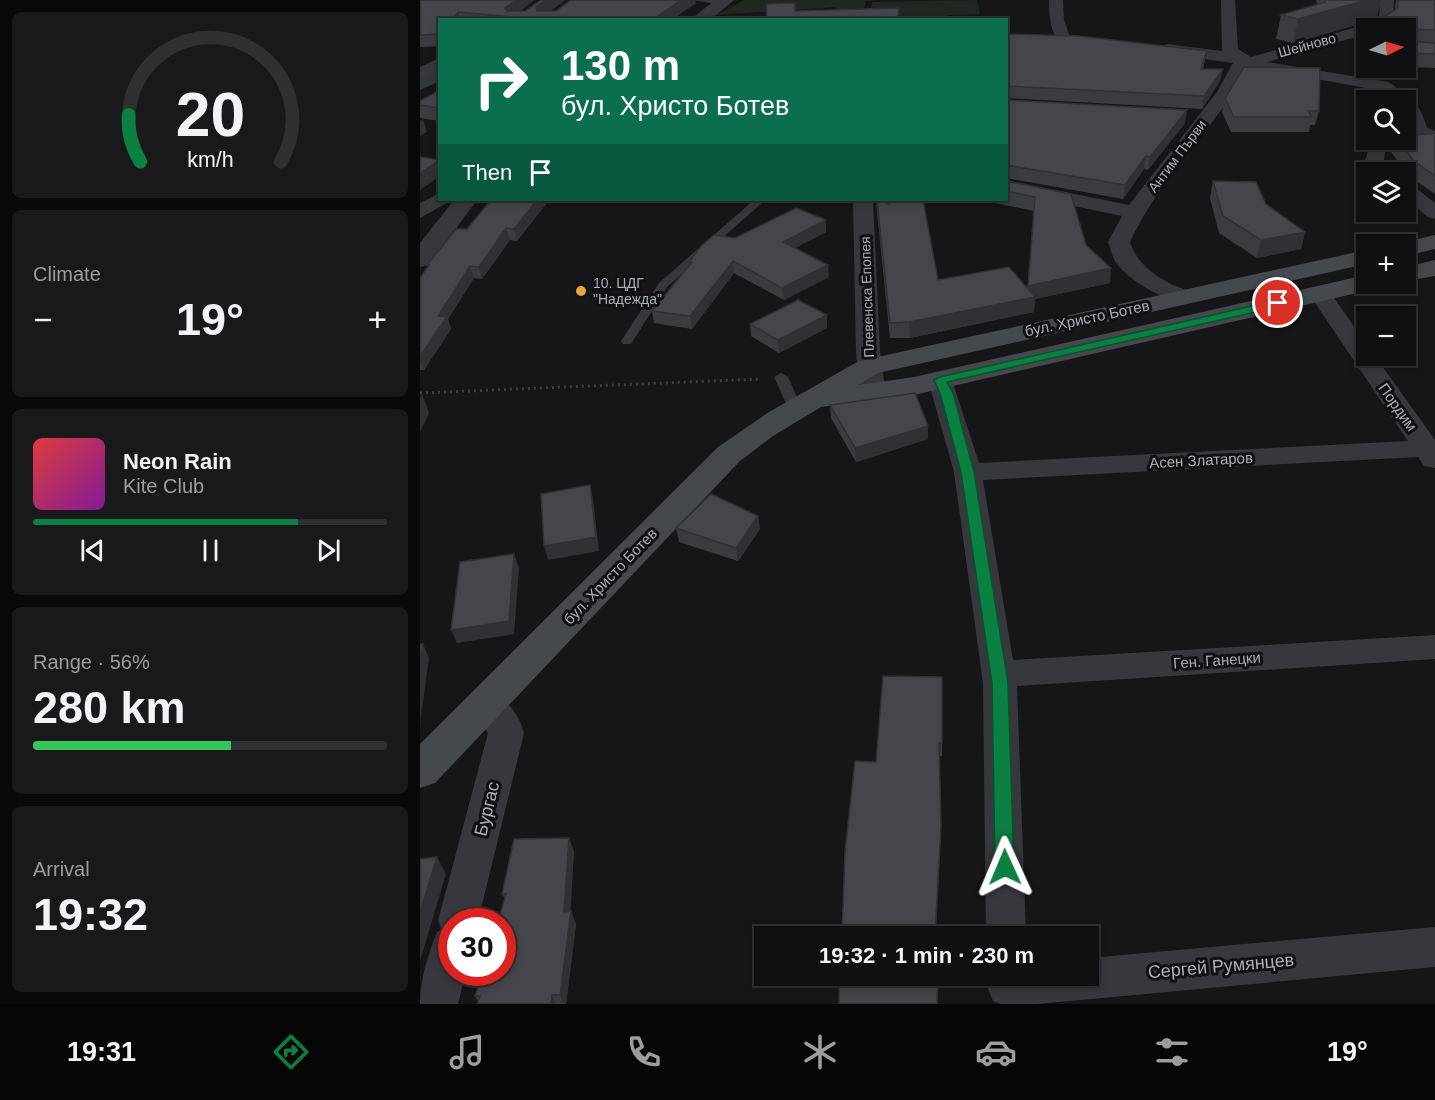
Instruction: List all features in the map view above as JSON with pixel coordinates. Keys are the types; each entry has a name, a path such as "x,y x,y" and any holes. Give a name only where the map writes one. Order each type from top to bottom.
{"main road":[{"path":"1416,247 1435,242"},
{"name":"бул. Христо Ботев","path":"420,771 729,454 772,421 805,404 871,380 1109,313 1356,259"},
{"path":"1416,272 1435,268"},
{"name":"бул. Христо Ботев","path":"871,380 940,380 1356,285"},
{"path":"1109,313 1132,337"}],"street":[{"path":"1056,0 1057,20 1062,37"},
{"path":"1228,0 1230,51 1248,62"},
{"name":"Шейново","path":"1387,0 1387,18"},
{"path":"701,18 724,1"},
{"name":"Шейново","path":"1248,62 1356,32"},
{"path":"1151,47 1219,55 1388,87"},
{"path":"420,74 436,55"},
{"name":"Антим Първи","path":"1182,297 1160,287 1126,262 1119,242 1134,212 1224,93 1238,67 1248,62"},
{"path":"1386,78 1391,90"},
{"path":"1184,114 1207,116"},
{"path":"1008,186 1134,212"},
{"path":"1416,198 1435,213"},
{"path":"420,212 438,200"},
{"path":"420,260 465,201"},
{"name":"Плевенска Епопея","path":"863,201 871,380"},
{"name":"Пордим","path":"1320,294 1432,453"},
{"path":"940,380 946,393 968,472 998,674 1006,926"},
{"name":"Асен Златаров","path":"968,472 1432,453"},
{"name":"Ген. Ганецки","path":"998,674 1435,647"},
{"name":"Бургас","path":"461,908 506,733 504,724 486,704"},
{"name":"Сергей Румянцев","path":"1008,988 1435,947"},
{"path":"437,1004 442,986"}],"lane":[{"path":"697,0 724,1"},
{"path":"627,341 663,285 759,201"},
{"path":"781,377 805,404"}],"path":[{"path":"420,393 764,379"}],"shaded area":[{"path":"744,0 879,0 866,1 861,18 841,14 835,7 717,15"},
{"path":"977,0 980,14 948,15 948,18 869,18 872,2"}],"building":[{"path":"420,0 516,0 505,8 507,11 525,11 541,0 546,0 536,7 537,11 556,11 571,0 681,0 655,18 512,18 458,12 454,18 438,18 438,34 420,35"},
{"path":"1324,0 1367,0 1298,19 1281,15 1325,2"},
{"path":"1398,0 1435,0 1435,30 1416,29 1416,18 1377,17 1384,17 1398,8"},
{"path":"795,3 795,11 899,8 898,18 767,18 766,4"},
{"path":"1008,34 1079,36 1207,51 1201,69 1223,69 1204,96 1008,86"},
{"path":"1416,42 1435,43 1435,54 1416,53"},
{"path":"1244,67 1320,68 1319,111 1308,111 1312,117 1234,117 1225,98"},
{"path":"438,91 438,108 420,105 420,101"},
{"path":"1008,100 1187,110 1150,157 1146,156 1125,185 1008,165"},
{"path":"1435,133 1435,176 1414,161 1405,150 1416,150 1416,135"},
{"path":"420,157 438,160 438,161 420,173"},
{"path":"1008,181 1071,194 1086,245 1111,268 1028,286 1035,197 1008,191"},
{"path":"1213,181 1256,182 1266,204 1305,232 1261,240 1223,216"},
{"path":"490,201 536,201 514,229 506,228 479,267 470,266 438,316 447,317 420,356 420,278 429,265 427,265 456,229 467,229"},
{"path":"877,201 890,204 889,201 923,201 938,280 1009,267 1035,297 909,322 890,323"},
{"path":"796,208 826,220 783,242 828,265 782,288 733,261 690,316 652,311 692,262 689,262 702,245 714,235 735,238"},
{"path":"798,300 827,315 778,340 750,324"},
{"path":"915,393 928,426 855,448 830,405"},
{"path":"590,485 596,537 544,546 541,494"},
{"path":"711,494 758,516 736,548 676,528"},
{"path":"514,554 509,621 451,630 460,562"},
{"path":"420,644 423,644 420,665"},
{"path":"883,676 942,677 942,743 939,743 941,826 936,926 842,926 845,852 855,761 876,762"},
{"path":"569,838 564,912 571,911 560,995 552,995 551,1004 477,1004 480,996 475,996 478,986 516,986 516,908 502,908 506,894 502,894 514,839"},
{"path":"437,857 420,912 420,859"},
{"path":"839,986 938,986 937,1004 839,1004"}],"waterway":[{"path":"420,84 438,74"}],"place":[{"name":"10. ЦДГ \"Надежда\"","path":"581,291"}],"route":[{"path":"1005,867 1000,683 968,472 946,393 940,380 1278,303"}]}
